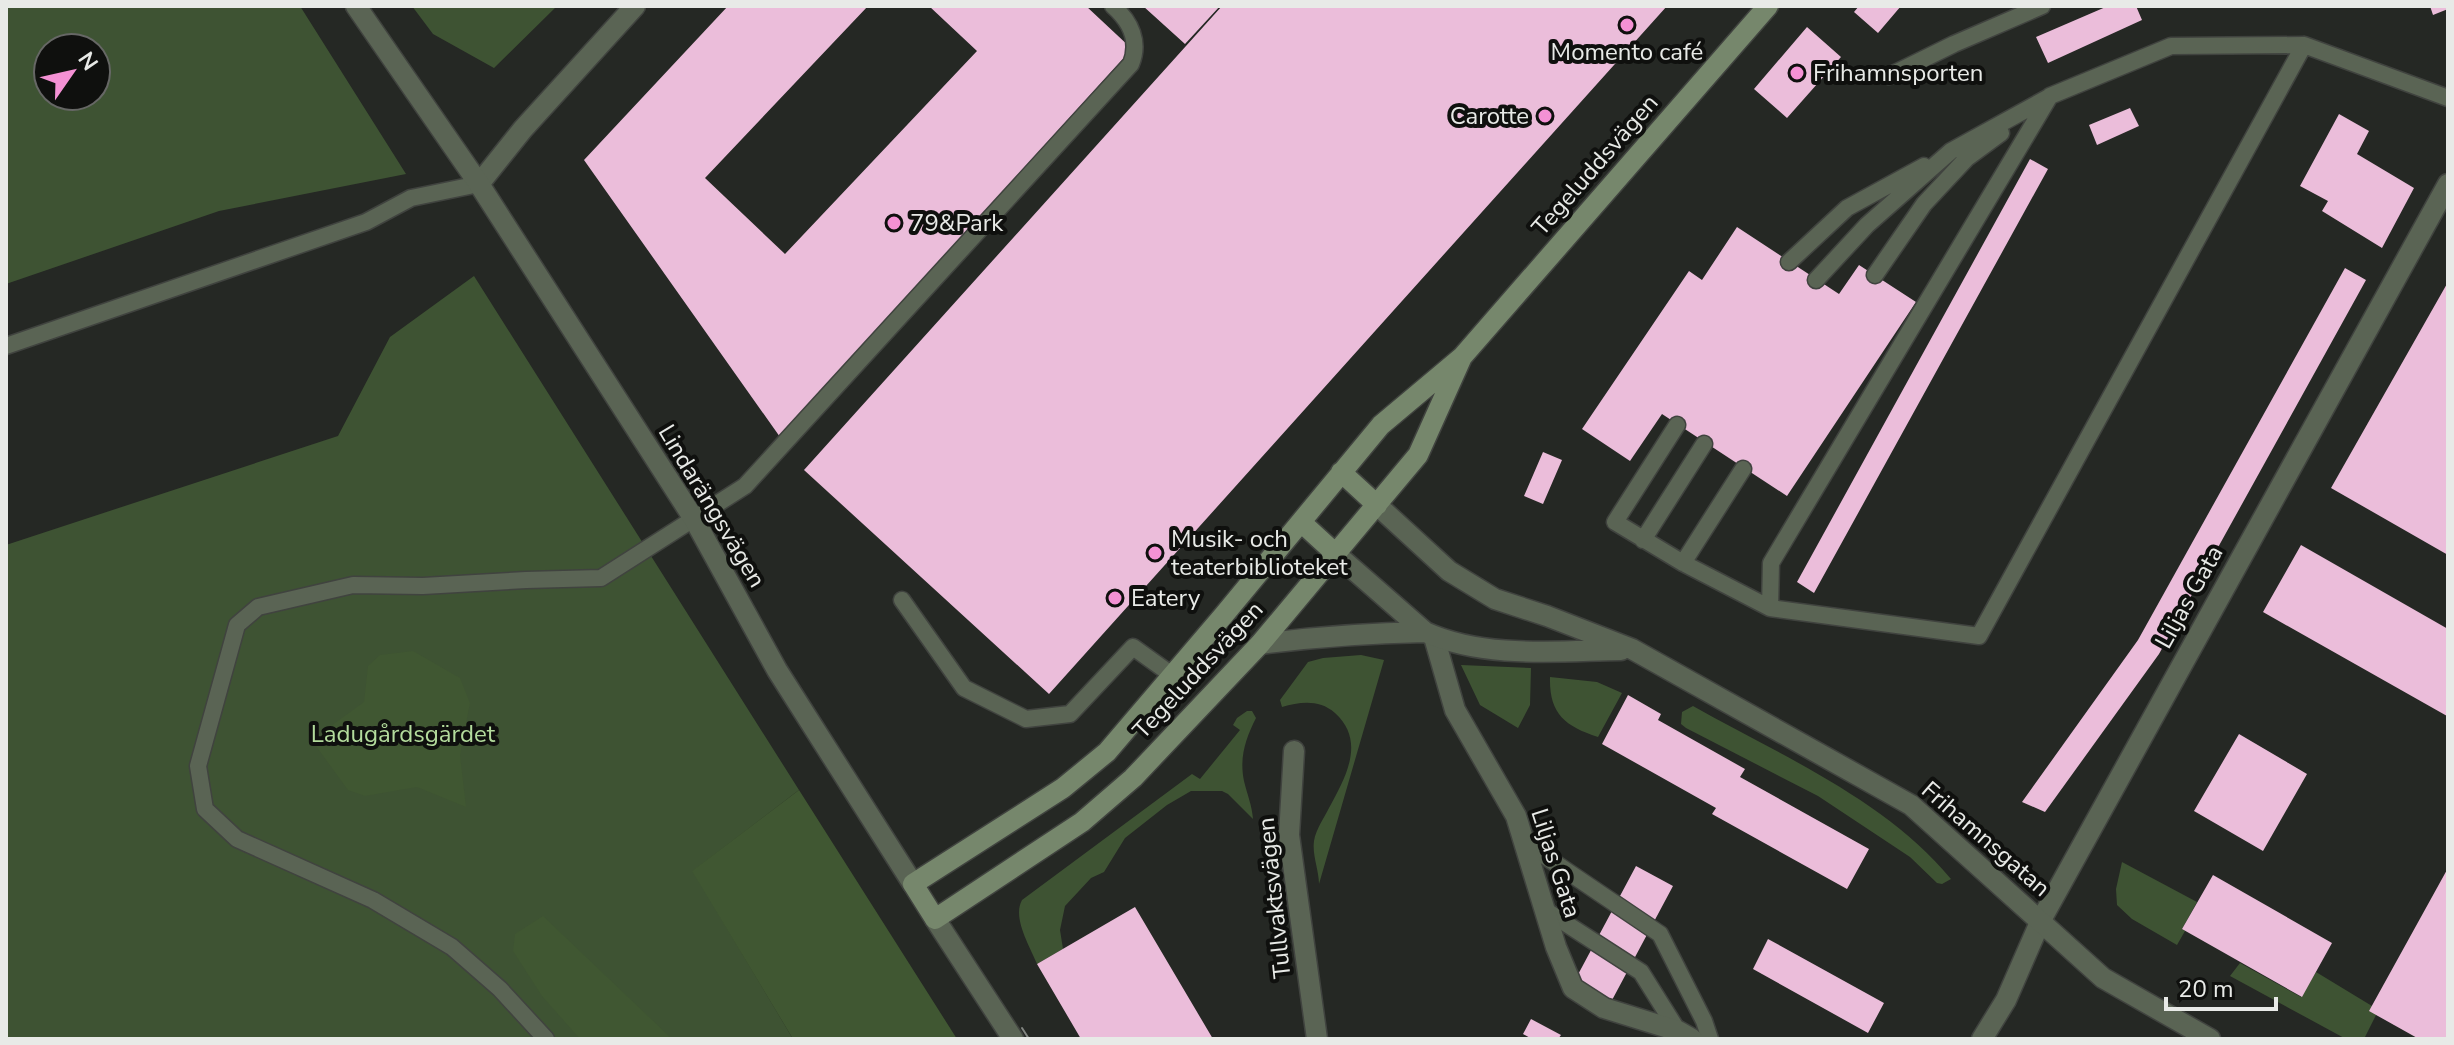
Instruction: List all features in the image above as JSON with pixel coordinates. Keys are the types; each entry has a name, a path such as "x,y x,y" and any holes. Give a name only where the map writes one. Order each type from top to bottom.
{"main road":[{"name":"Tegeluddsvägen","path":"913,884 1074,779 1107,752 1381,425 1462,357 1768,6"},
{"name":"Tegeluddsvägen","path":"935,919 1082,822 1133,778 1260,644 1418,455 1462,357"},
{"path":"1341,472 1377,505"},
{"path":"1301,522 1337,555"},
{"name":"Lindarängsvägen","path":"913,884 935,919"}],"street":[{"name":"Lindarängsvägen","path":"356,6 479,184 694,519 777,670 913,884"},
{"path":"479,184 523,129 635,6"},
{"name":"Liljas Gata","path":"1982,1039 2006,1000 2041,920 2448,184"},
{"name":"Frihamnsgatan","path":"1377,505 1449,571 1495,599 1632,649 1911,805 2103,978 2210,1039"},
{"path":"1337,555 1430,634"},
{"path":"1260,644 1328,636 1430,634 1474,647 1522,651 1632,649"},
{"name":"Liljas Gata","path":"1430,634 1455,710 1516,816 1556,947 1573,988 1604,1008 1685,1035"},
{"name":"Tullvaktsvägen","path":"1294,751 1289,835 1317,1039"},
{"name":"Lindarängsvägen","path":"935,919 1013,1039"}],"lane":[{"path":"546,1039 500,989 452,947 373,900 237,839 205,809 198,766 237,625 258,607 353,585 423,586 601,578 745,486 1131,64 1137,49 1131,31 1113,6"},
{"path":"1889,76 2042,6"},
{"path":"1677,425 1615,522 1683,563 1770,608 1979,636 2304,45"},
{"path":"1789,262 1847,208 2050,96 2171,46 2304,45 2448,98"},
{"path":"1875,275 1924,204 1967,158 2050,96"},
{"path":"1770,608 1771,563 2050,96"},
{"path":"1816,280 1867,225 1951,151"},
{"path":"6,346 366,222 411,198 479,184"},
{"path":"1643,540 1704,444"},
{"path":"1683,563 1743,469"},
{"path":"902,600 964,688 1026,719 1070,714 1133,647 1172,675"},
{"path":"1524,842 1660,934 1699,1010 1710,1039"},
{"path":"1545,910 1641,972 1685,1035"}],"green space":[{"path":"6,6 300,6 406,174 219,211 6,284"},
{"path":"412,6 557,6 494,68 433,34"},
{"name":"Ladugårdsgärdet","path":"474,276 799,790 693,871 793,1039 6,1039 6,545 338,436 390,337"},
{"path":"413,651 460,678 470,703 460,755 466,807 417,787 365,796 348,790 316,746 324,731 364,702 368,666 380,655"},
{"path":"1361,655 1384,660 1319,884 1314,841 1347,772 1350,735 1335,713 1322,705 1309,703 1282,707 1280,700 1308,662"},
{"path":"1461,665 1531,668 1530,705 1518,728 1480,705"},
{"path":"1550,677 1597,682 1622,693 1598,737 1576,728 1561,716 1552,700"},
{"path":"1693,706 1796,761 1864,802 1925,851 1951,879 1937,883 1910,857 1818,796 1686,728 1681,724 1682,712"},
{"path":"1247,711 1252,711 1256,718 1246,740 1242,764 1253,819 1222,791 1191,791 1167,805 1125,838 1104,872 1091,878 1065,906 1060,930 1063,949 1037,964 1019,915 1022,900 1192,774 1200,779 1240,730 1233,725"},
{"path":"799,790 957,1039 793,1039 692,871"},
{"path":"2122,862 2197,902 2177,945 2132,919 2117,905 2116,889"},
{"path":"543,916 672,1039 580,1039 542,996 513,951 515,934"},
{"path":"2240,963 2301,997 2316,972 2372,1006 2376,1015 2364,1039 2346,1039 2230,976"}],"building":[{"name":"79&Park","path":"728,6 868,6 705,178 785,254 977,51 929,6 1086,6 1132,49 780,437 584,160"},
{"path":"1143,6 1220,6 1185,44"},
{"path":"1222,6 1667,6 1049,694 804,470"},
{"path":"1859,6 1901,6 1878,33 1854,12"},
{"path":"2108,6 2136,6 2142,20 2048,63 2036,37"},
{"path":"2430,6 2448,6 2448,9 2433,15"},
{"name":"Frihamnsporten","path":"1807,27 1841,57 1787,118 1754,89"},
{"path":"2130,108 2139,126 2097,145 2089,125"},
{"path":"2339,114 2369,131 2357,154 2414,188 2382,248 2322,211 2328,201 2300,186"},
{"path":"2030,159 2048,169 1814,593 1797,582"},
{"path":"1737,227 1839,294 1859,265 1916,302 1787,496 1662,414 1630,461 1582,429 1689,271 1702,280"},
{"path":"2345,268 2366,280 2159,654 2045,812 2022,802 2138,640"},
{"path":"2448,282 2448,555 2331,488"},
{"path":"1543,452 1562,460 1543,504 1524,496"},
{"path":"2301,545 2448,629 2447,716 2263,612"},
{"path":"1628,695 1661,714 1658,720 1745,769 1740,777 1869,849 1847,889 1712,814 1716,808 1602,744"},
{"path":"2239,734 2307,774 2263,851 2194,811"},
{"path":"1636,866 1673,886 1611,1002 1574,982"},
{"path":"2448,868 2448,1039 2419,1039 2369,1011"},
{"path":"2213,875 2332,943 2302,997 2182,929"},
{"path":"1135,907 1213,1039 1081,1039 1037,964"},
{"path":"1768,939 1884,1003 1868,1033 1753,969"},
{"path":"1531,1019 1561,1035 1558,1039 1532,1039 1523,1034"}],"tram line":[{"path":"1022,1028 1029,1039"}],"place":[{"name":"Momento café","path":"1627,25"},
{"name":"Frihamnsporten","path":"1797,73"},
{"name":"Carotte","path":"1545,116"},
{"name":"79&Park","path":"894,223"},
{"name":"Musik- och teaterbiblioteket","path":"1155,553"},
{"name":"Eatery","path":"1115,598"}]}
